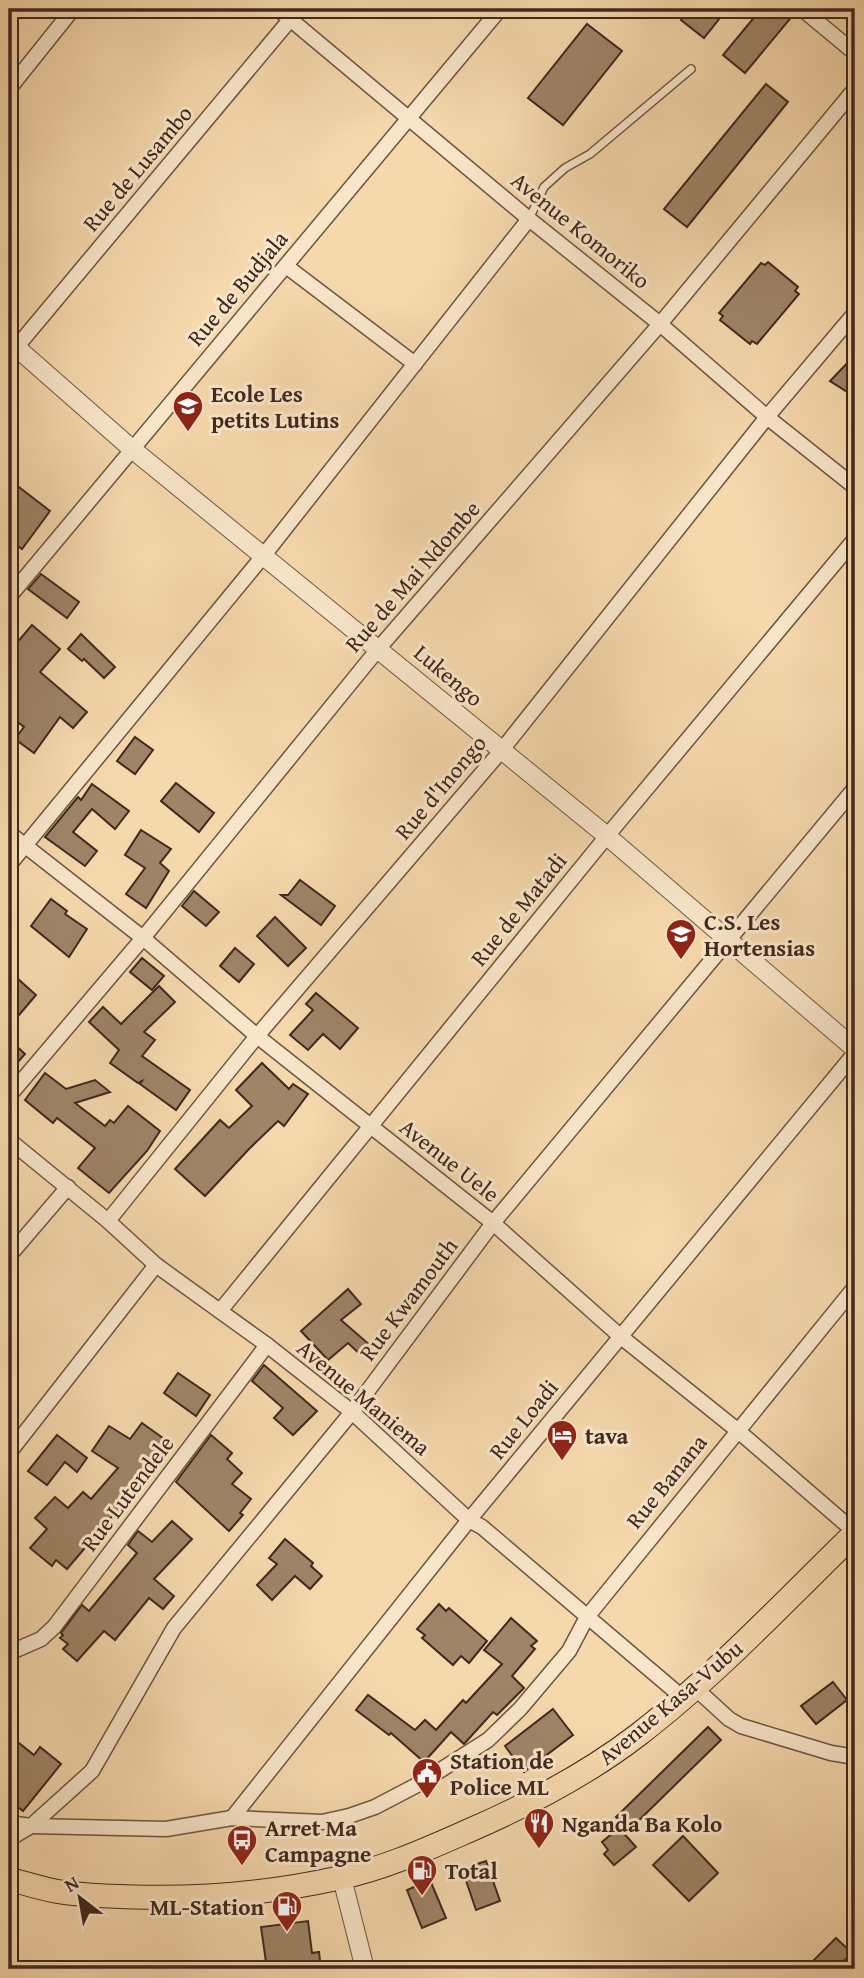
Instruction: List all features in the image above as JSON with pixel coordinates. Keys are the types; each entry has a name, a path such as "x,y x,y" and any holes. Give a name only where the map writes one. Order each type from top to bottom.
{"main road":[{"name":"Avenue Kasa-Vubu","path":"9,1879 55,1891 98,1896 191,1898 249,1894 342,1878 429,1849 538,1799 590,1768 637,1735 688,1692 855,1532"}],"street":[{"path":"9,89 73,9"},
{"name":"Avenue Komoriko","path":"278,9 295,14 410,119 660,324 767,417 855,486"},
{"name":"Rue de Budjala","path":"9,597 500,9"},
{"path":"802,9 855,53"},
{"name":"Rue de Lusambo","path":"11,348 295,14"},
{"name":"Rue de Mai Ndombe","path":"9,1096 143,938 379,648 660,324 855,89"},
{"path":"9,865 264,555 530,219"},
{"path":"286,266 415,364"},
{"name":"Rue d'Inongo","path":"108,1220 257,1036 501,751 767,417 855,313"},
{"name":"Lukengo","path":"11,348 607,836 855,1051"},
{"name":"Rue de Matadi","path":"220,1311 607,836 855,539"},
{"name":"Rue Kwamouth","path":"9,1839 31,1826 92,1771 174,1628 352,1412 493,1223 855,788"},
{"name":"Avenue Uele","path":"9,832 143,938 257,1036 493,1223 620,1336 737,1430 855,1532"},
{"name":"Rue Loadi","path":"232,1818 469,1520 855,1051"},
{"name":"Avenue Maniema","path":"9,1140 108,1220 156,1265 267,1345 352,1412 469,1520 482,1527 587,1617 688,1692 741,1726 831,1753 855,1757"},
{"path":"9,1256 68,1187"},
{"path":"9,1453 156,1265"},
{"name":"Rue Banana","path":"9,1823 31,1826 166,1829 232,1818 322,1822 375,1807 443,1770 488,1740 520,1709 569,1651 587,1617 855,1287"},
{"name":"Rue Lutendele","path":"9,1653 41,1639 54,1627 267,1345"},
{"path":"342,1878 365,1969"}],"lane":[{"path":"530,219 544,187 565,168 590,154 691,69"}],"building":[{"path":"690,9 727,9 704,38 681,20"},
{"path":"761,9 793,9 794,14 745,73 723,55"},
{"path":"587,24 622,51 563,125 528,98"},
{"path":"766,84 788,102 687,227 664,209"},
{"path":"768,262 798,287 795,291 799,294 757,344 752,341 750,344 720,320 723,316 719,313 761,263 765,265"},
{"path":"855,355 855,397 830,381"},
{"path":"15,484 50,511 22,549 9,539 9,491"},
{"path":"41,574 79,602 67,618 28,589"},
{"path":"32,625 60,649 40,672 87,712 73,728 60,717 34,753 15,739 24,727 9,715 9,652"},
{"path":"81,634 115,667 104,678 84,659 82,661 68,649"},
{"path":"135,737 153,750 135,774 117,761"},
{"path":"176,783 214,813 199,832 161,801"},
{"path":"92,784 129,811 115,829 92,809 73,832 97,851 85,866 45,837 78,797 81,800"},
{"path":"141,830 171,849 160,863 169,871 146,908 126,894 145,868 125,855"},
{"path":"300,880 335,906 321,925 281,895 288,895"},
{"path":"194,891 219,912 206,926 182,906"},
{"path":"51,899 67,911 65,914 87,929 69,957 31,926"},
{"path":"275,917 306,948 288,966 257,936"},
{"path":"235,948 254,964 239,982 220,966"},
{"path":"142,958 164,976 152,990 130,972"},
{"path":"17,978 36,995 19,1015 9,1006 9,987"},
{"path":"159,986 175,1002 144,1032 155,1040 142,1056 190,1090 176,1110 140,1084 142,1081 138,1083 110,1063 119,1050 89,1022 103,1007 121,1024"},
{"path":"316,993 358,1028 340,1049 323,1034 308,1050 290,1035 313,1010 306,1004"},
{"path":"9,1039 25,1054 9,1072"},
{"path":"262,1063 289,1089 293,1084 308,1094 284,1126 278,1121 205,1196 175,1169 220,1120 229,1128 252,1106 236,1090"},
{"path":"45,1073 66,1089 95,1080 110,1092 75,1103 105,1126 110,1120 114,1123 128,1106 160,1131 147,1151 109,1193 78,1168 95,1148 57,1118 53,1123 25,1100"},
{"path":"348,1289 361,1304 341,1320 371,1346 362,1356 348,1343 328,1360 301,1331"},
{"path":"264,1365 317,1411 293,1435 274,1418 283,1408 252,1381"},
{"path":"178,1373 210,1395 196,1416 164,1393"},
{"path":"142,1423 167,1441 128,1494 132,1498 115,1517 113,1515 67,1569 56,1560 52,1566 30,1548 47,1529 35,1518 55,1497 68,1508 83,1492 91,1499 118,1468 92,1451 109,1426 130,1439"},
{"path":"57,1435 87,1458 77,1472 65,1462 47,1485 28,1471"},
{"path":"211,1435 232,1453 227,1459 242,1473 232,1484 251,1499 240,1513 243,1515 229,1531 176,1482"},
{"path":"172,1521 192,1539 154,1579 174,1596 163,1609 149,1598 115,1640 104,1631 77,1661 63,1649 68,1644 60,1638 63,1635 61,1633 82,1605 89,1611 137,1553 128,1545 138,1531 152,1542"},
{"path":"285,1539 313,1563 311,1566 322,1576 310,1589 295,1576 272,1600 257,1585 277,1564 269,1558"},
{"path":"439,1604 446,1611 449,1608 487,1641 469,1663 461,1656 453,1665 422,1638 425,1635 417,1629"},
{"path":"511,1618 537,1641 531,1646 535,1649 512,1676 524,1688 497,1715 493,1712 464,1744 451,1732 424,1762 391,1733 389,1735 356,1710 368,1695 415,1730 425,1720 436,1730 463,1700 466,1703 502,1664 484,1650"},
{"path":"833,1682 847,1700 816,1724 801,1706"},
{"path":"553,1709 573,1735 524,1772 505,1746"},
{"path":"708,1727 721,1740 629,1830 616,1817"},
{"path":"9,1735 34,1755 40,1747 61,1764 23,1811 9,1800"},
{"path":"619,1828 636,1847 614,1865 604,1854 608,1850 602,1842"},
{"path":"683,1836 718,1873 689,1901 653,1865"},
{"path":"486,1861 500,1901 476,1910 462,1869"},
{"path":"430,1880 446,1918 422,1928 407,1890"},
{"path":"308,1921 312,1953 319,1952 321,1969 267,1969 261,1927"},
{"path":"836,1938 852,1953 836,1969 805,1969"}],"place":[{"name":"Ecole Les petits Lutins","path":"188,433"},
{"name":"C.S. Les Hortensias","path":"681,961"},
{"name":"tava","path":"562,1462"},
{"name":"Station de Police ML","path":"427,1800"},
{"name":"Nganda Ba Kolo","path":"539,1850"},
{"name":"Arret Ma Campagne","path":"242,1867"},
{"name":"Total","path":"422,1897"},
{"name":"ML-Station","path":"287,1933"}]}
